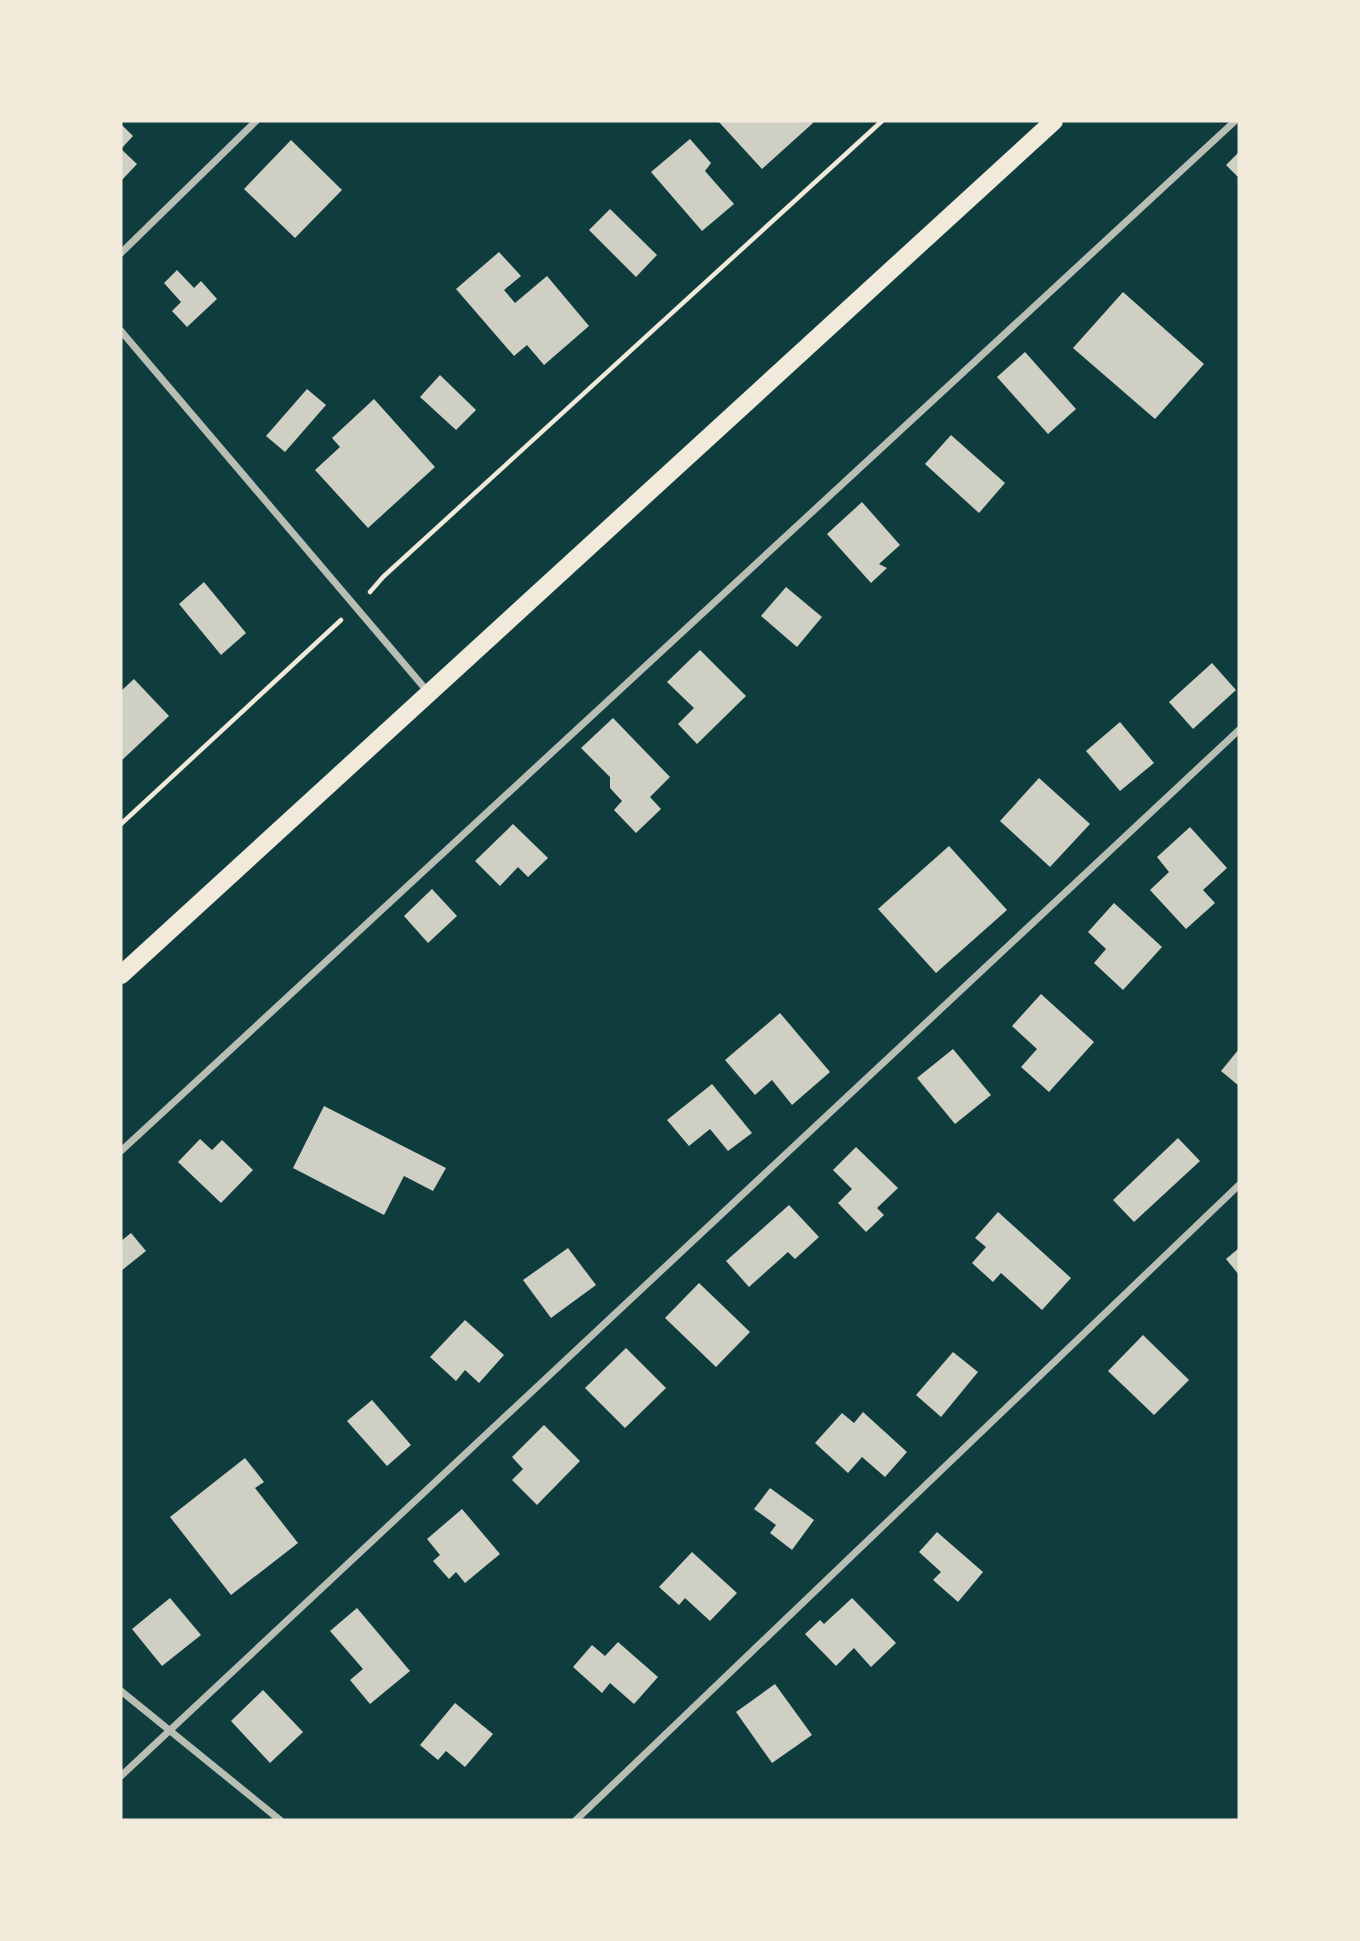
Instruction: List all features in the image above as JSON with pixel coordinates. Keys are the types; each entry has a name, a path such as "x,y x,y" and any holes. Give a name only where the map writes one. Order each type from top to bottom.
{"main road":[{"path":"121,975 1054,121"}],"street":[{"path":"121,253 256,121"},
{"path":"121,1151 1235,121"},
{"path":"121,331 428,692"},
{"path":"121,1776 1239,730"},
{"path":"576,1820 1239,1185"},
{"path":"121,1691 280,1820"}],"path":[{"path":"121,824 357,607 393,568 882,121"}],"building":[{"path":"718,121 811,121 813,123 762,169"},
{"path":"121,124 133,136 121,149"},
{"path":"690,139 711,163 705,171 734,204 702,231 651,172"},
{"path":"291,140 342,190 295,238 244,189"},
{"path":"121,149 137,164 121,181"},
{"path":"1239,152 1239,178 1226,165"},
{"path":"610,209 657,255 636,277 589,230"},
{"path":"499,252 521,276 504,290 515,303 547,276 589,326 544,365 527,345 514,356 456,289"},
{"path":"177,270 194,288 201,281 217,299 187,327 172,311 181,302 164,283"},
{"path":"1123,292 1204,364 1155,419 1073,348"},
{"path":"1025,352 1076,409 1048,434 997,377"},
{"path":"440,375 476,410 456,430 420,397"},
{"path":"307,389 326,405 285,452 266,436"},
{"path":"374,399 435,467 368,528 315,470 340,447 332,438"},
{"path":"951,435 1005,483 979,513 925,464"},
{"path":"862,502 900,545 879,564 887,568 871,583 827,534"},
{"path":"204,582 246,633 221,655 179,604"},
{"path":"786,587 822,617 797,647 761,616"},
{"path":"700,650 746,696 697,744 678,724 694,708 667,682"},
{"path":"1212,663 1236,690 1193,729 1169,702"},
{"path":"134,679 169,716 121,761 121,691"},
{"path":"613,718 670,777 650,797 661,809 636,833 614,810 622,801 610,788 610,777 581,748"},
{"path":"1120,722 1154,763 1120,791 1086,751"},
{"path":"1039,778 1090,824 1050,867 1000,821"},
{"path":"513,824 548,858 528,877 518,867 500,886 475,861"},
{"path":"1190,827 1227,868 1203,890 1215,903 1186,929 1150,890 1169,872 1157,857"},
{"path":"949,846 1007,910 936,973 878,909"},
{"path":"432,889 457,916 428,943 404,916"},
{"path":"1114,903 1162,947 1123,990 1094,963 1106,949 1088,932"},
{"path":"1041,994 1094,1042 1049,1092 1021,1067 1037,1049 1012,1026"},
{"path":"780,1013 830,1072 792,1105 772,1080 755,1095 725,1060"},
{"path":"953,1049 991,1095 955,1124 917,1078"},
{"path":"1239,1049 1239,1086 1221,1071"},
{"path":"712,1084 752,1133 728,1151 710,1129 689,1146 667,1120"},
{"path":"324,1106 446,1168 433,1191 404,1176 384,1215 293,1168"},
{"path":"1178,1138 1200,1161 1134,1222 1113,1200"},
{"path":"200,1139 212,1150 222,1140 253,1170 221,1203 178,1162"},
{"path":"856,1147 898,1188 877,1208 884,1215 866,1232 838,1203 852,1189 833,1170"},
{"path":"789,1205 819,1237 795,1259 788,1252 749,1287 726,1261"},
{"path":"998,1212 1071,1278 1042,1310 1001,1273 993,1282 972,1263 986,1247 975,1238"},
{"path":"131,1233 146,1251 121,1271 121,1241"},
{"path":"568,1248 596,1285 551,1318 523,1280"},
{"path":"1239,1248 1239,1275 1226,1259"},
{"path":"699,1283 750,1332 716,1367 665,1318"},
{"path":"465,1320 504,1355 479,1383 465,1370 456,1381 430,1357"},
{"path":"1143,1335 1189,1380 1154,1415 1108,1371"},
{"path":"626,1348 666,1388 625,1428 585,1388"},
{"path":"953,1352 978,1372 941,1417 916,1395"},
{"path":"372,1400 411,1445 387,1466 347,1421"},
{"path":"863,1412 907,1452 885,1477 862,1457 848,1473 815,1443 842,1413 854,1423"},
{"path":"544,1425 580,1461 537,1505 512,1480 523,1469 512,1457"},
{"path":"245,1458 264,1482 255,1488 298,1543 231,1595 170,1517"},
{"path":"770,1488 814,1520 792,1550 770,1533 776,1525 754,1509"},
{"path":"462,1509 500,1554 465,1583 456,1572 449,1579 433,1561 440,1555 427,1539"},
{"path":"937,1532 983,1572 958,1602 933,1580 941,1572 919,1552"},
{"path":"692,1552 737,1593 710,1621 685,1598 679,1605 659,1587"},
{"path":"170,1598 201,1635 162,1666 132,1629"},
{"path":"852,1598 896,1643 871,1667 854,1648 836,1666 805,1634 820,1620 824,1624"},
{"path":"357,1608 410,1671 370,1704 350,1680 363,1669 330,1631"},
{"path":"618,1642 658,1677 634,1704 610,1683 602,1693 573,1667 592,1645 605,1656"},
{"path":"775,1684 812,1735 772,1763 736,1712"},
{"path":"263,1690 303,1732 270,1763 231,1721"},
{"path":"455,1703 493,1734 465,1767 446,1751 438,1760 420,1745"}]}
